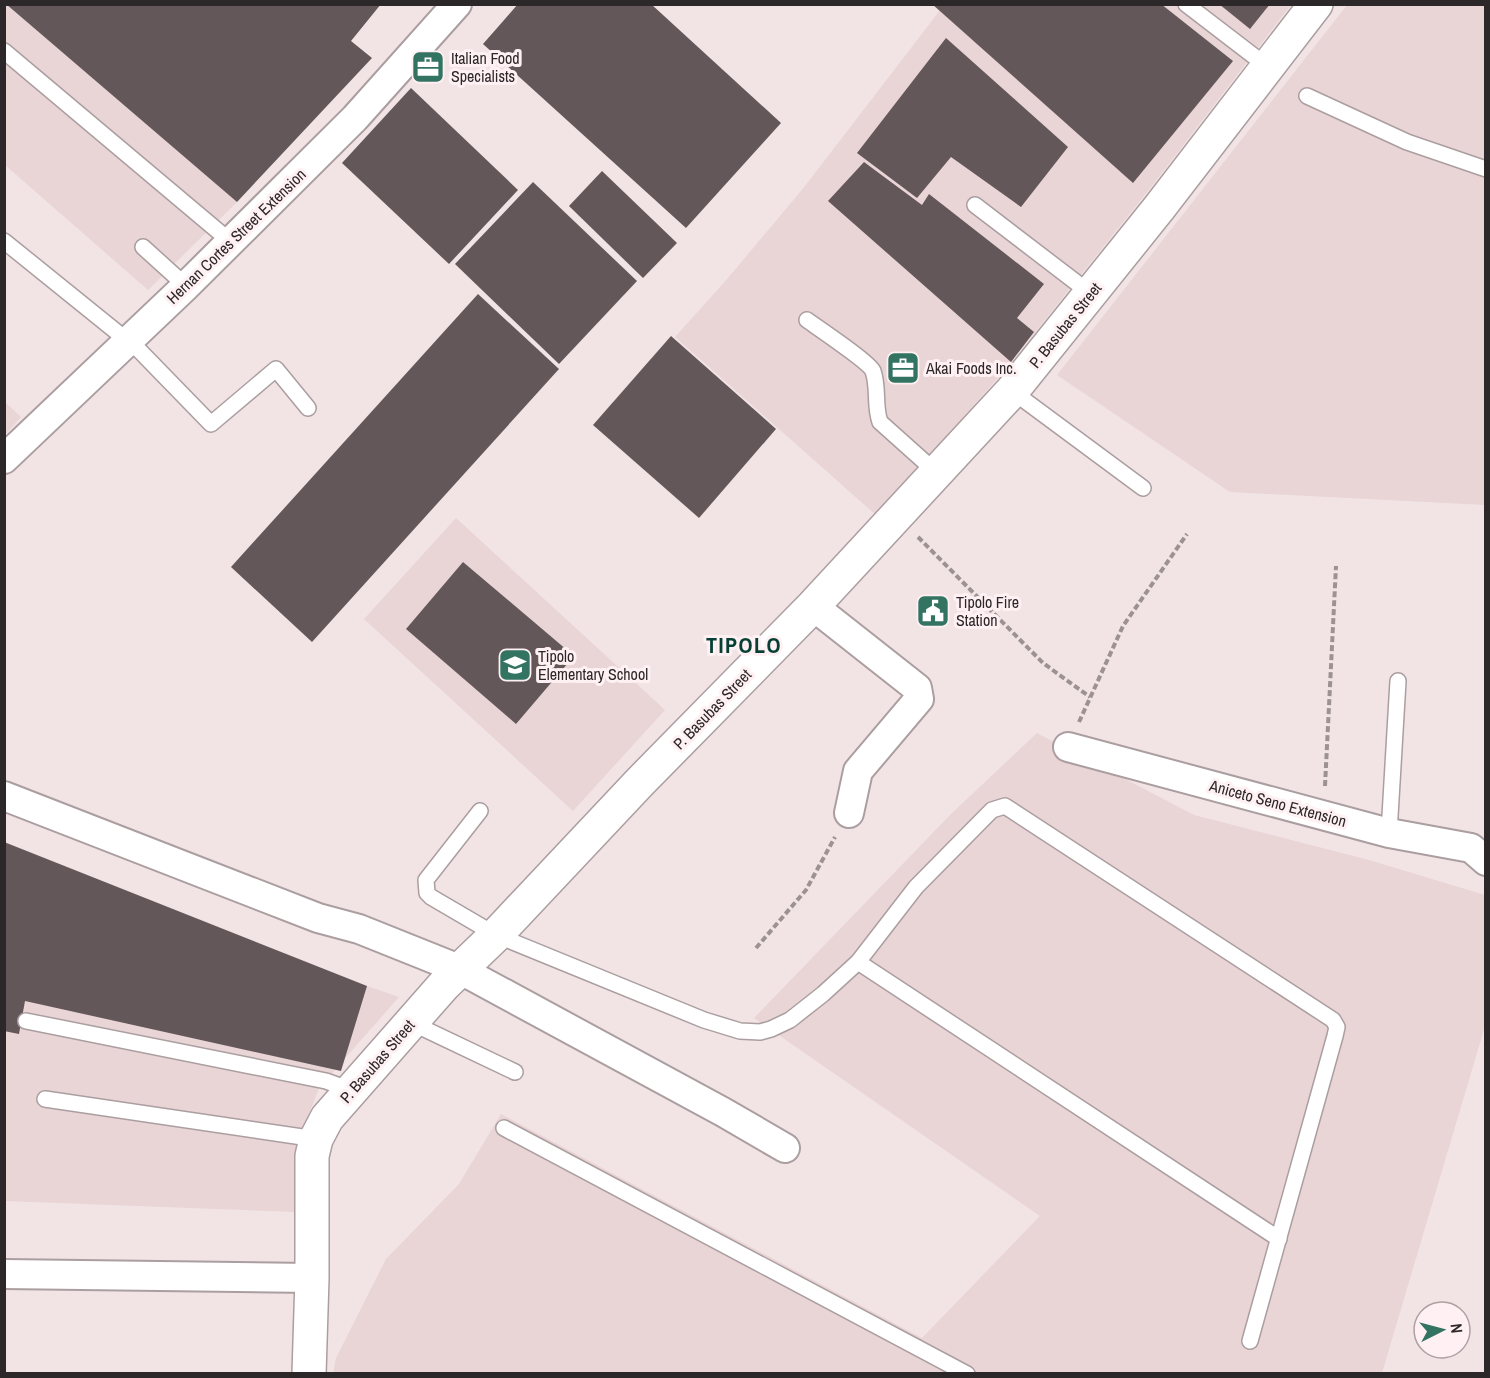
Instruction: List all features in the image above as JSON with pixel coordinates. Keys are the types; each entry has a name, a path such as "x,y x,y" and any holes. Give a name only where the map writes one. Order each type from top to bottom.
{"street":[{"name":"Hernan Cortes Street Extension","path":"4,459 186,286 356,118 457,4"},
{"name":"P. Basubas Street","path":"309,1374 312,1156 316,1138 327,1118 459,969 496,935 640,782 813,606 1012,392 1159,208 1316,4"},
{"path":"813,606 917,688 920,694 919,699 858,771 849,813"},
{"name":"Aniceto Seno Extension","path":"1068,747 1389,833 1471,848 1485,861"},
{"path":"4,796 318,918 359,929 459,969 785,1148"},
{"path":"4,1274 312,1278"}],"lane":[{"path":"1186,4 1268,67"},
{"path":"4,51 231,242"},
{"path":"1307,96 1407,142 1485,170"},
{"path":"975,205 1090,293"},
{"path":"4,241 127,340 211,424 276,369 309,408"},
{"path":"143,247 186,286"},
{"path":"807,320 870,367 875,382 877,414 880,422 937,473"},
{"path":"1012,392 1143,488"},
{"path":"1389,833 1398,681"},
{"path":"480,811 426,880 427,893 431,897 496,935 704,1020 749,1032 771,1029 789,1020 823,994 858,962 916,887 992,810 1005,806 1333,1020 1337,1027 1335,1036 1250,1341"},
{"path":"858,962 1279,1239"},
{"path":"26,1021 326,1081 351,1090"},
{"path":"410,1022 515,1072"},
{"path":"45,1099 316,1138"},
{"path":"504,1128 967,1374"}],"path":[{"path":"897,515 1043,663 1090,697"},
{"path":"1068,747 1123,626 1187,534"},
{"path":"1324,814 1336,566"},
{"path":"756,948 806,890 849,813"}],"shaded area":[{"path":"6,4 237,202 148,290 5,165 4,5"},
{"path":"944,5 1291,5 1148,191 1008,366 877,516 675,337 805,186"},
{"path":"1347,5 1485,5 1485,505 1230,492 1057,375"},
{"path":"5,402 21,417 5,435"},
{"name":"Tipolo Elementary School","path":"456,518 665,710 573,811 364,619"},
{"path":"1037,733 1194,815 1369,860 1485,895 1485,1026 1382,1373 333,1374 336,1358 386,1259 459,1184 501,1114 922,1338 1040,1216 754,1018 951,814"},
{"path":"5,842 399,997 319,1088 294,1153 295,1212 5,1201"}],"building":[{"path":"6,4 381,4 351,41 372,58 237,202"},
{"path":"518,4 651,4 781,123 686,228 483,44"},
{"path":"932,4 1161,4 1233,61 1133,183"},
{"path":"1219,4 1270,4 1250,29"},
{"path":"946,38 1068,147 1021,207 951,157 917,198 857,153"},
{"path":"411,88 518,190 449,264 342,163"},
{"path":"864,162 922,205 929,194 1044,284 1017,318 1034,332 1011,362 828,201"},
{"path":"602,171 677,243 643,278 569,206"},
{"path":"533,182 637,281 559,364 455,264"},
{"path":"478,294 559,369 312,642 231,567"},
{"path":"671,336 776,429 699,518 593,425"},
{"path":"463,562 574,656 516,724 406,629"},
{"path":"4,842 367,986 341,1071 25,1001 19,1034 4,1031"}],"place":[{"name":"Italian Food Specialists","path":"428,67"},
{"name":"Akai Foods Inc.","path":"903,368"},
{"name":"Tipolo Fire Station","path":"933,611"},
{"name":"Tipolo Elementary School","path":"515,665"}],"district":[{"name":"TIPOLO","path":"744,645"}]}
